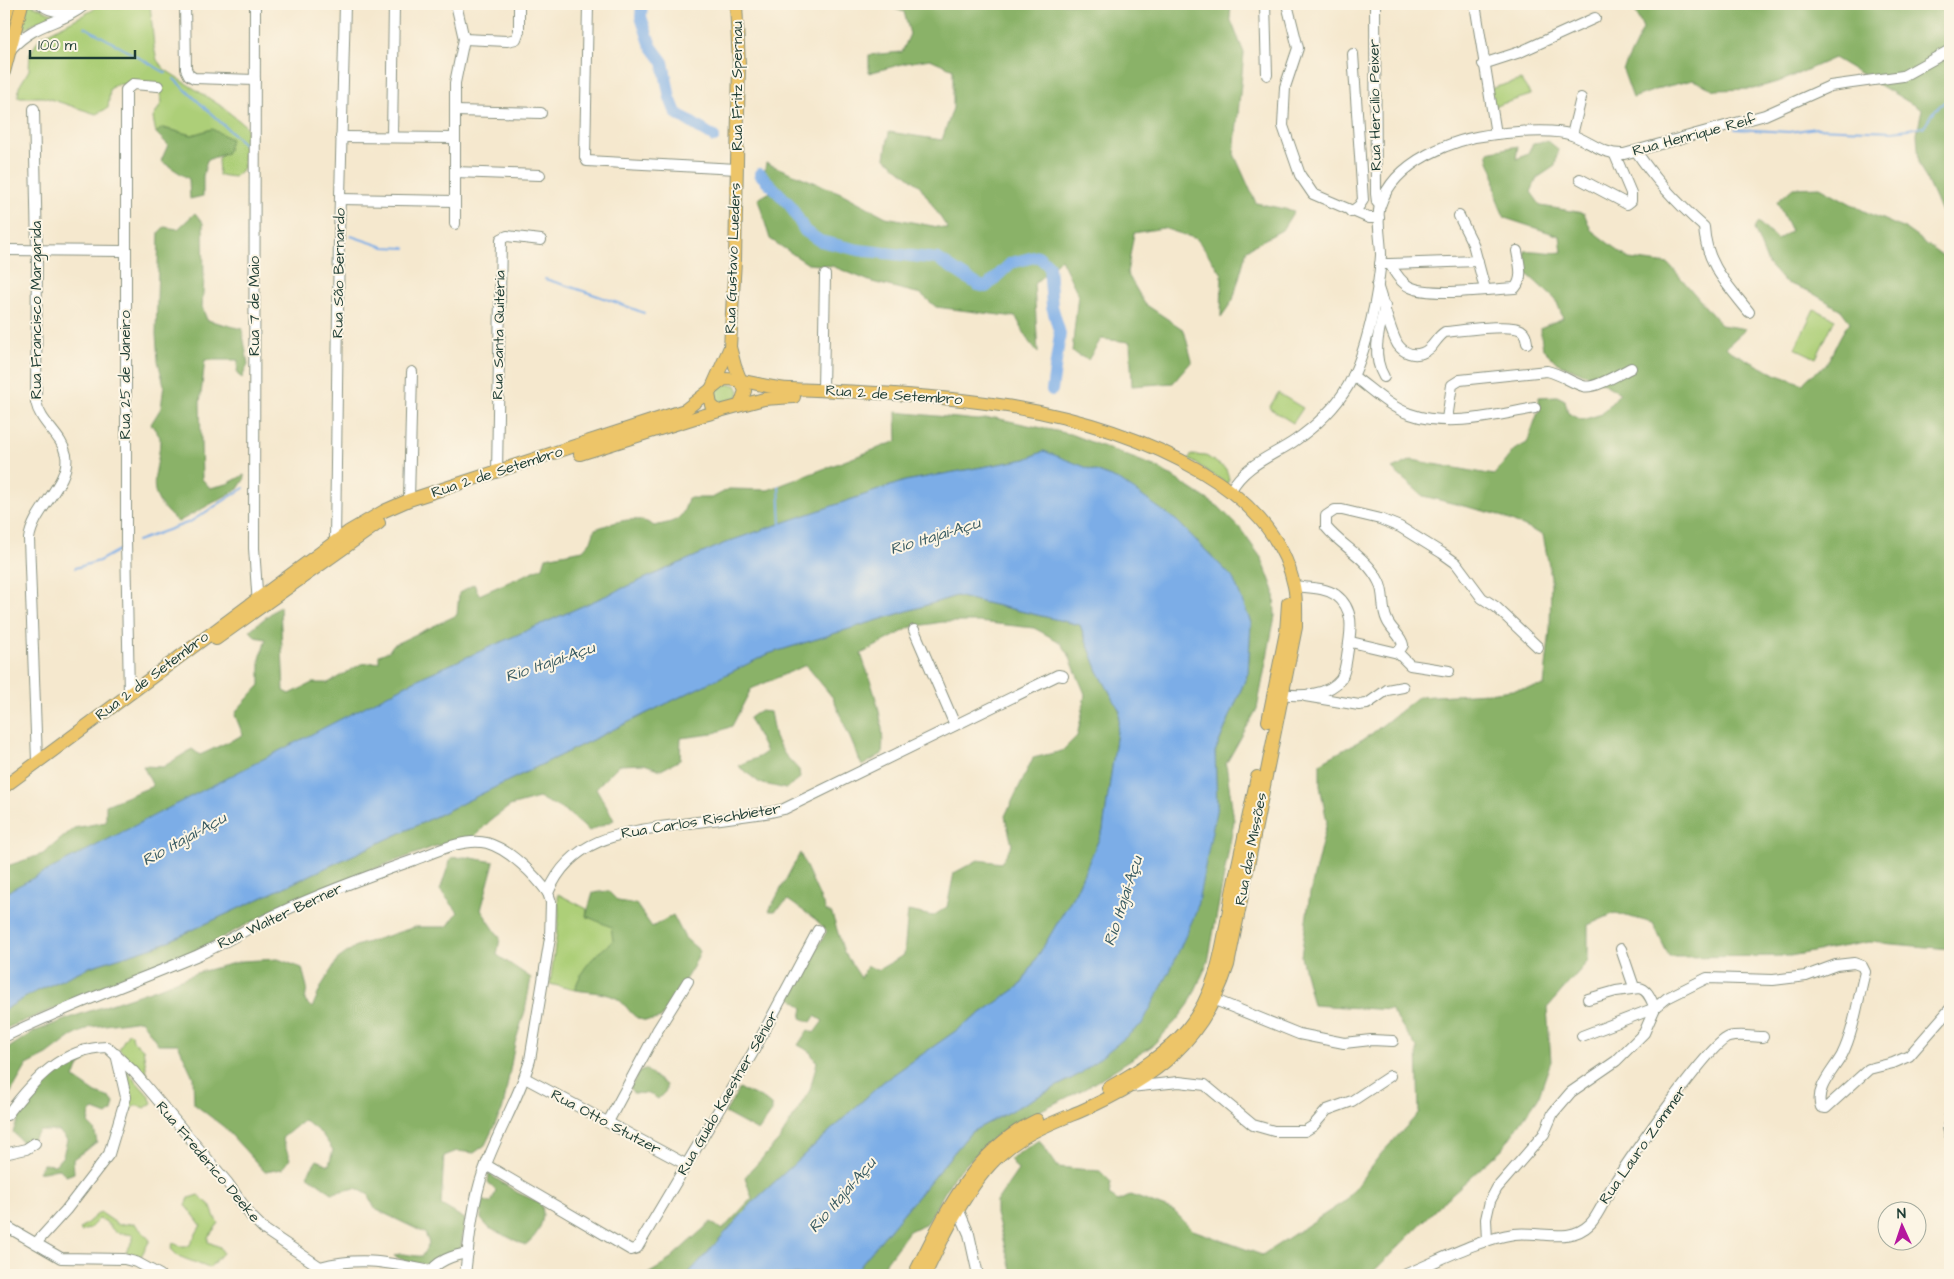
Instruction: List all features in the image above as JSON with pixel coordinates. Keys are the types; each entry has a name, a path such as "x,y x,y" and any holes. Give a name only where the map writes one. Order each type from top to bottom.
{"main road":[{"path":"4,22 9,4"},
{"path":"4,72 22,4"},
{"name":"Rua Fritz Spernau","path":"736,4 740,64 737,169"},
{"path":"4,61 10,50"},
{"name":"Rua Gustavo Lueders","path":"710,389 723,366 730,346 735,260 737,169"},
{"name":"Rua Gustavo Lueders","path":"730,346 740,381"},
{"name":"Rua 2 de Setembro","path":"4,798 257,604 335,541 384,511 408,500 685,410 724,379 771,388 823,390 1014,406 1062,420"},
{"path":"740,381 745,391 740,405"},
{"path":"710,389 709,400 718,411"},
{"name":"Rua 2 de Setembro","path":"4,787 128,694 257,604 367,530 401,512 718,411 783,397 823,396 979,408 1062,420"},
{"name":"Rua das Missões","path":"925,1275 959,1211 986,1170 1009,1147 1038,1129 1093,1106 1127,1088 1178,1052 1201,1024 1215,1000 1228,965 1296,627 1294,586 1285,560 1269,532 1252,509 1180,464 1120,434 1062,420"},
{"name":"Rua das Missões","path":"914,1275 955,1198 989,1152 1024,1127 1100,1093 1162,1053 1194,1019 1213,982 1219,964 1288,615 1285,581 1274,553 1255,524 1229,494"}],"street":[{"path":"41,4 52,11 62,12 72,10 80,4"},
{"path":"10,50 28,32 70,15 86,4"},
{"path":"185,4 186,68 189,75 194,78 255,80"},
{"name":"Rua 7 de Maio","path":"255,4 254,530 257,604"},
{"name":"Rua São Bernardo","path":"335,541 345,4"},
{"path":"392,138 394,4"},
{"path":"454,224 455,83 464,40 456,4"},
{"path":"464,40 507,41 516,39 519,31 519,4"},
{"path":"588,4 585,157 587,161 737,169"},
{"path":"1265,4 1267,75"},
{"path":"1287,4 1298,48 1285,87 1283,126 1300,174 1313,194 1351,212 1369,218 1379,218"},
{"name":"Rua Hercílio Peixer","path":"1375,4 1376,194 1380,205"},
{"path":"1475,4 1496,134"},
{"path":"1484,64 1520,52 1595,18"},
{"name":"Rua Henrique Reif","path":"1229,494 1240,477 1255,464 1291,443 1323,419 1353,376 1364,344 1377,284 1385,264 1379,218 1380,205 1395,180 1421,157 1449,145 1496,134 1561,132 1572,135 1602,151 1615,155 1636,151 1766,115 1830,86 1903,76 1950,50"},
{"path":"1351,212 1360,206 1363,200 1353,54"},
{"name":"Rua 25 de Janeiro","path":"128,694 124,251 126,90 133,84 158,86"},
{"path":"1572,135 1581,98"},
{"name":"Rua Francisco Margarida","path":"34,109 36,402 44,422 63,448 67,462 63,476 31,528 29,539 37,761"},
{"path":"455,111 541,113"},
{"path":"342,137 455,138"},
{"path":"1636,151 1653,177 1678,204 1704,227 1707,252 1715,267 1749,312"},
{"path":"1580,179 1627,204 1631,201 1631,193 1615,155"},
{"path":"455,172 540,175"},
{"path":"340,199 454,201"},
{"path":"1459,216 1473,244 1485,289"},
{"name":"Rua Santa Quitéria","path":"497,472 501,239 507,236 541,240"},
{"path":"6,250 124,251"},
{"path":"1385,264 1402,282 1411,288 1432,291 1515,288 1518,284 1520,271 1516,251"},
{"path":"1385,264 1478,260"},
{"path":"823,390 825,275"},
{"path":"1377,284 1398,344 1405,352 1421,354 1431,349 1440,335 1445,332 1481,328 1516,328 1522,330 1526,336 1526,344"},
{"path":"1384,377 1378,368 1376,356 1379,328 1385,306"},
{"path":"1447,419 1452,385 1460,380 1547,371 1559,374 1585,387 1593,386 1631,368"},
{"path":"408,500 412,372"},
{"path":"1353,376 1409,414 1447,419 1477,419 1535,408"},
{"path":"1398,653 1403,645 1402,639 1387,622 1380,583 1357,553 1337,541 1326,527 1326,516 1334,510 1380,519 1400,528 1442,553 1456,563 1482,598 1496,606 1538,647"},
{"path":"1294,586 1328,592 1344,603 1350,617 1351,642 1341,679 1332,686 1305,696"},
{"path":"914,630 955,725"},
{"path":"1351,642 1398,653 1410,665 1449,671"},
{"name":"Rua Carlos Rischbieter","path":"548,893 557,878 575,856 602,840 626,831 784,809 1058,675 1062,676"},
{"path":"1283,694 1359,705 1367,704 1387,690 1403,687"},
{"name":"Rua Walter Berner","path":"4,1037 48,1014 198,955 277,914 328,892 444,849 468,843 487,843 504,851 527,869 548,893"},
{"path":"465,1275 475,1202 486,1165 525,1078 534,1040 550,938 551,902 548,893"},
{"name":"Rua Guido Kaestner Sênior","path":"486,1165 632,1250 641,1242 687,1166 752,1054 818,930"},
{"path":"1621,949 1634,987"},
{"path":"1582,1036 1654,1008 1667,998 1707,978 1773,980 1806,976 1836,965 1854,963 1862,966 1865,972 1845,1048 1821,1089 1818,1101 1821,1107 1826,1108 1869,1069 1893,1063 1909,1056 1950,1009"},
{"path":"608,1122 657,1031 688,981"},
{"path":"1487,1241 1486,1219 1490,1201 1497,1188 1544,1134 1554,1113 1571,1092 1616,1061 1644,1032 1654,1008 1643,988 1634,987 1588,999"},
{"path":"1215,1000 1299,1034 1344,1043 1371,1040 1393,1041"},
{"name":"Rua Lauro Zommer","path":"1404,1275 1487,1241 1513,1234 1539,1232 1567,1236 1581,1232 1592,1223 1624,1168 1701,1063 1718,1044 1729,1037 1763,1037"},
{"path":"7,1114 38,1077 74,1052 90,1048 107,1047 116,1053 126,1097 109,1154 66,1210 36,1243"},
{"name":"Rua Frederico Deeke","path":"116,1053 227,1182 251,1216 265,1230 322,1271 348,1260 364,1260 430,1273 453,1255 468,1253"},
{"path":"1127,1088 1179,1082 1205,1085 1253,1125 1274,1131 1297,1132 1305,1131 1313,1126 1327,1110 1352,1101 1390,1076"},
{"name":"Rua Otto Stutzer","path":"525,1078 687,1166"},
{"path":"1950,1114 1948,1128 1950,1135"},
{"path":"4,1154 26,1149 35,1143"},
{"path":"959,1211 969,1234 978,1275"},
{"path":"4,1225 61,1258 124,1259 136,1262 160,1275"}],"green space":[{"path":"26,4 57,14 32,24 17,35"},
{"path":"99,4 150,4 154,47 157,60 164,69 221,106 247,127 243,169 234,177 219,175 218,158 227,153 212,129 192,135 163,128 156,133 153,118 162,102 158,86 116,84 110,89 108,108 96,114 44,97 18,97 19,87 29,70 30,54 40,37 93,10"},
{"path":"881,4 1231,4 1230,18 1244,53 1234,154 1256,203 1294,211 1282,230 1247,249 1233,300 1221,317 1222,274 1197,239 1163,228 1134,233 1127,273 1145,304 1184,330 1192,361 1173,383 1132,386 1130,342 1101,339 1088,360 1072,352 1078,294 1061,259 1034,284 1038,353 1029,342 1016,317 936,307 921,294 872,282 832,266 808,264 770,239 758,199 777,188 764,174 766,163 841,193 886,217 948,229 920,186 885,158 889,132 942,140 953,108 953,69 930,59 869,73 869,55 902,52 910,34 904,12"},
{"path":"1632,4 1950,4 1950,222 1942,214 1919,164 1917,134 1922,110 1834,58 1784,80 1753,89 1715,90 1693,80 1664,87 1633,98 1623,70 1643,29"},
{"path":"1521,80 1531,95 1492,107 1489,89"},
{"path":"162,128 192,135 212,129 231,139 227,153 207,160 203,176 203,196 190,199 189,179 161,161 168,145 156,133"},
{"path":"1548,141 1558,149 1555,166 1537,178 1531,192 1541,206 1584,213 1591,230 1629,259 1669,264 1721,325 1746,329 1726,347 1730,351 1775,374 1803,384 1826,364 1850,322 1841,310 1809,291 1784,282 1768,264 1754,229 1758,222 1777,240 1791,231 1777,202 1793,188 1820,187 1864,211 1907,230 1950,261 1950,949 1869,942 1790,956 1669,957 1653,923 1615,913 1588,925 1588,961 1547,1008 1551,1061 1538,1098 1502,1149 1444,1201 1370,1275 1011,1275 996,1214 996,1202 1018,1170 1010,1159 1039,1140 1058,1167 1100,1171 1111,1182 1109,1195 1118,1201 1131,1195 1174,1211 1193,1230 1262,1255 1345,1201 1380,1155 1419,1113 1417,1048 1391,1010 1313,1005 1301,956 1310,893 1327,822 1320,786 1320,763 1370,735 1418,697 1488,693 1544,686 1550,629 1551,577 1543,535 1496,514 1423,496 1392,469 1412,460 1494,475 1514,450 1527,443 1540,407 1538,397 1557,396 1565,400 1568,413 1582,420 1602,414 1620,393 1592,377 1557,363 1543,349 1540,328 1563,318 1556,300 1526,273 1525,251 1562,252 1560,236 1505,218 1498,201 1488,152 1518,146 1516,159 1528,154 1533,143"},
{"path":"195,213 203,223 204,279 202,307 207,320 242,329 248,364 242,378 237,374 238,360 205,360 200,403 202,479 210,488 227,484 244,475 245,478 238,489 178,522 166,511 159,501 155,492 154,482 160,437 151,424 161,408 164,385 158,361 156,334 159,232 164,227 178,229"},
{"path":"1814,309 1835,319 1816,358 1795,348"},
{"path":"722,384 736,385 739,391 738,396 730,402 718,401 715,394"},
{"path":"1278,393 1303,408 1293,423 1269,408"},
{"path":"896,412 977,420 995,418 1070,434 1159,468 1219,507 1239,527 1262,559 1274,591 1275,616 1257,709 1226,764 1234,821 1208,962 1189,1004 1177,1020 1152,1046 1086,1088 1019,1121 993,1138 954,1176 927,1223 909,1231 877,1275 852,1275 971,1132 1080,1074 1217,806 1215,752 1248,673 1251,623 1232,578 1177,521 1044,451 1026,459 905,481 730,541 424,676 4,895 4,867 43,854 74,828 106,822 106,805 153,786 143,766 163,767 192,749 200,755 243,735 235,715 238,709 260,685 260,659 266,639 255,637 250,630 280,606 284,691 290,694 312,683 328,683 361,664 379,662 379,655 389,651 393,645 457,615 459,593 474,584 479,595 543,567 546,557 583,550 591,541 595,529 625,520 640,520 654,526 668,523 681,516 688,498 712,498 729,489 768,490 897,441"},
{"path":"1191,455 1206,456 1226,469 1229,479 1227,484 1189,459"},
{"path":"956,596 1080,625 1098,671 1120,711 1103,830 1076,891 1021,985 883,1082 754,1201 687,1275 646,1275 663,1265 711,1222 722,1230 752,1198 745,1177 779,1140 810,1090 817,1062 809,1051 798,1045 808,1030 814,1033 823,1021 815,1016 811,1022 801,1018 803,1008 789,996 827,931 815,919 788,900 775,911 769,911 800,853 826,911 832,914 844,952 861,978 867,966 878,970 904,955 908,911 933,916 947,907 954,873 978,860 1001,863 1012,845 1005,816 1033,758 1062,751 1077,736 1085,694 1068,653 1060,642 1034,628 979,622 942,622 911,627 861,654 877,703 883,741 882,754 862,766 833,698 806,665 751,689 732,726 712,734 681,738 680,760 661,770 644,764 619,765 596,788 614,820 589,831 566,811 539,798 510,806 491,820 470,841 436,846 363,873 273,911 194,952 4,1029 4,1010 31,994 89,967 160,945 424,822 768,654"},
{"path":"759,711 770,712 775,738 785,755 799,770 800,778 786,789 760,783 738,766 766,752 749,718"},
{"path":"466,857 494,862 481,910 500,938 497,955 531,978 525,1011 515,1043 503,1108 485,1145 474,1153 457,1151 444,1156 441,1205 465,1219 461,1247 431,1265 407,1262 394,1256 400,1254 422,1256 429,1243 425,1233 375,1209 369,1195 356,1188 332,1193 307,1175 317,1160 329,1165 333,1150 322,1134 304,1120 282,1138 290,1159 282,1169 265,1172 224,1127 194,1104 193,1077 178,1044 158,1044 141,1020 91,1027 71,1037 47,1055 27,1065 4,1104 4,1051 33,1032 196,973 242,961 278,959 302,968 307,987 305,1001 312,1008 322,985 338,959 356,946 415,927 447,927 458,912 440,890 451,858"},
{"path":"608,891 618,901 636,904 652,927 673,915 685,938 700,951 693,967 661,1018 643,1020 637,1018 625,1005 610,995 575,990 585,968 600,951 613,941 611,927 586,916 593,893"},
{"path":"558,894 587,909 586,916 612,927 613,941 590,962 577,983 575,990 550,984 559,916"},
{"path":"128,1033 131,1034 134,1042 143,1049 148,1079 146,1083 119,1049"},
{"path":"87,1053 87,1060 78,1067 74,1078 96,1093 110,1098 114,1103 112,1111 107,1115 94,1110 90,1113 88,1123 94,1129 97,1142 73,1159 74,1173 66,1176 60,1169 38,1172 43,1164 55,1165 63,1156 67,1140 59,1131 40,1131 31,1140 22,1142 13,1132 25,1106 41,1085 61,1067"},
{"path":"124,1068 149,1096 152,1103 145,1108 135,1105 125,1116 131,1094"},
{"path":"645,1069 666,1085 666,1091 658,1099 651,1094 633,1093 630,1087 641,1070"},
{"path":"739,1089 761,1097 772,1106 772,1112 758,1131 725,1113"},
{"path":"489,1174 518,1193 541,1203 543,1215 540,1227 534,1237 525,1245 489,1228 481,1219 482,1200 491,1203 496,1191 488,1182"},
{"path":"198,1195 210,1205 219,1223 208,1237 208,1242 220,1247 223,1253 209,1268 178,1256 171,1249 173,1243 180,1246 189,1246 201,1225 186,1205 189,1198"},
{"path":"100,1212 119,1225 134,1223 150,1240 140,1258 126,1252 133,1241 133,1235 115,1232 105,1221 99,1219 90,1228 81,1232 80,1229"}],"water":[{"name":"Rio Itajaí-Açu","path":"1044,451 1121,481 1177,521 1233,578 1251,623 1248,673 1215,752 1217,806 1196,912 1170,971 1142,1024 1080,1074 971,1132 852,1275 687,1275 754,1201 883,1082 1021,985 1076,891 1103,830 1120,711 1098,671 1080,625 956,596 768,654 424,822 160,945 89,967 31,994 4,1010 4,895 12,889 424,676 730,541 905,481 1026,459"}],"waterway":[{"path":"642,4 641,17 651,46 663,62 670,98 676,113 714,137"},
{"path":"85,27 166,73"},
{"path":"174,79 245,145"},
{"path":"1735,129 1789,132 1816,128 1893,131 1924,127 1935,110 1950,97"},
{"path":"760,174 790,205 805,231 820,241 859,250 938,259 978,285 986,287 1011,263 1038,256 1049,266 1052,306 1060,334 1052,390"},
{"path":"351,236 384,247 406,248"},
{"path":"545,279 644,313"},
{"path":"779,486 781,524"},
{"path":"137,541 190,522 244,488"},
{"path":"75,568 99,561 119,550"}]}
